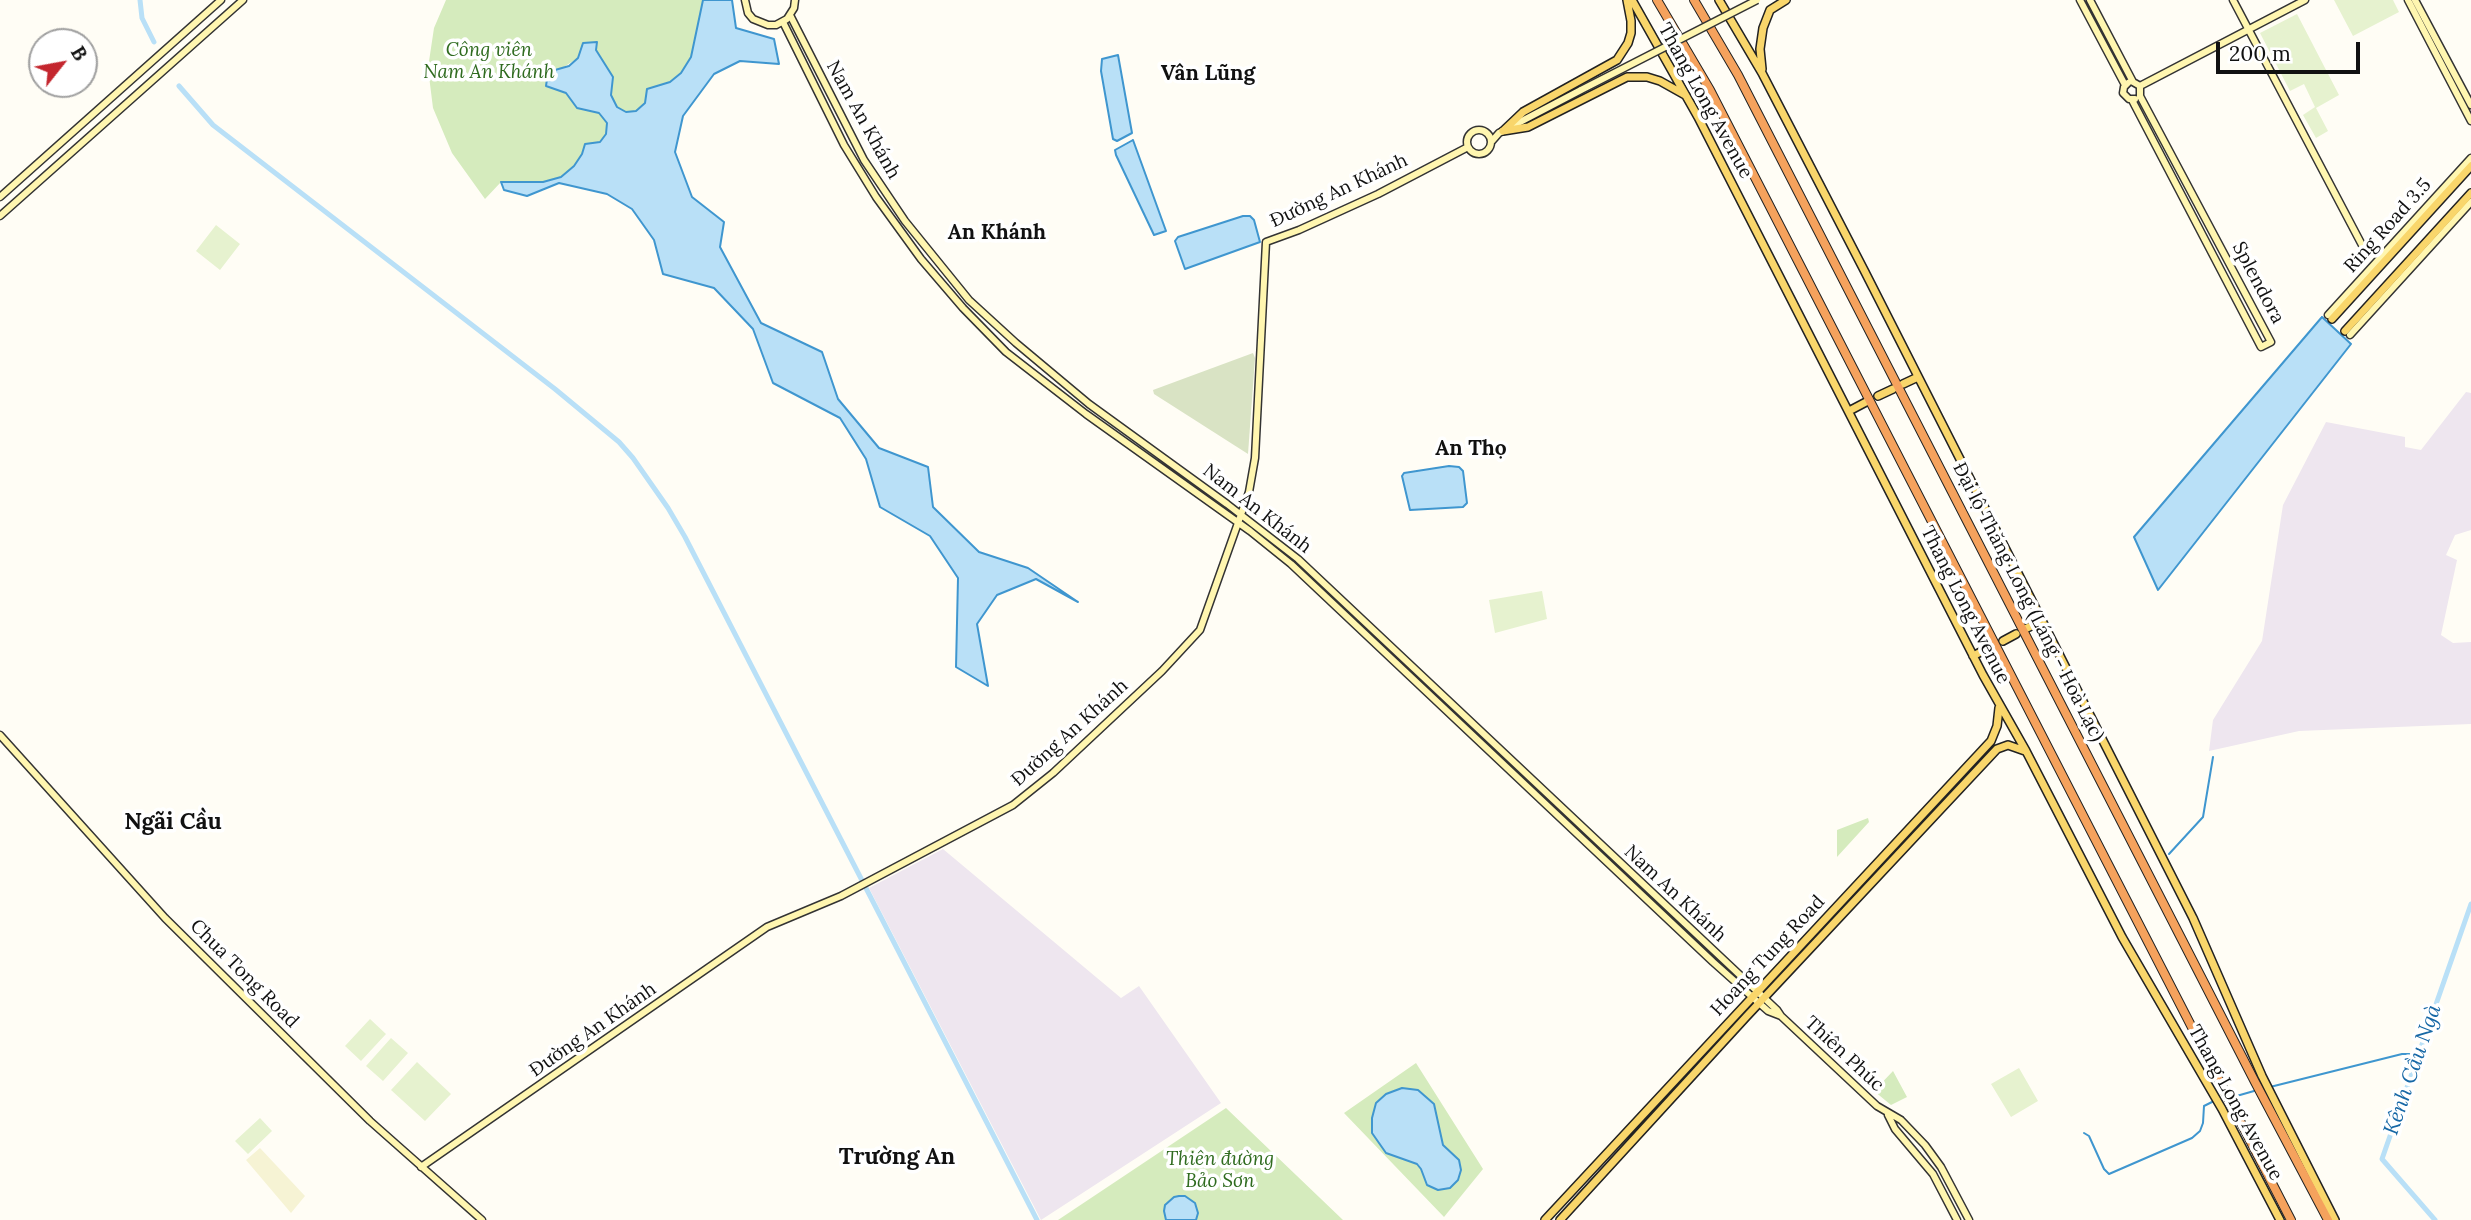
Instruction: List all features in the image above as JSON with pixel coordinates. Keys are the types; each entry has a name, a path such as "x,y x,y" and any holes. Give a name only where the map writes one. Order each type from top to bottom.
{"highway":[{"path":"1657,0 1710,90 2291,1220"},
{"name":"Đại lộ Thăng Long (Láng - Hoà Lạc)","path":"1695,0 1738,75 1860,309 2259,1079 2261,1094 2328,1220"}],"main road":[{"name":"Thang Long Avenue","path":"1629,0 1687,97 1973,656 2026,751 2122,937 2212,1091 2280,1220"},
{"path":"1501,132 1523,112 1618,60 1631,33 1629,0"},
{"name":"Thang Long Avenue","path":"1718,0 1762,73 2196,923 2259,1079 2273,1099 2335,1220"},
{"path":"1762,73 1760,49 1763,28 1770,10 1786,0"},
{"path":"1501,132 1528,127 1627,77 1660,80 1687,97"},
{"name":"Ring Road 3.5","path":"2330,317 2471,166"},
{"name":"Ring Road 3.5","path":"2348,333 2471,193"},
{"path":"1903,384 1918,377"},
{"path":"1878,396 1893,389"},
{"path":"1849,411 1868,401"},
{"path":"2027,628 2042,621"},
{"path":"2003,641 2016,634"},
{"path":"1973,656 1994,645"},
{"name":"Hoang Tung Road","path":"1545,1220 1991,741 2000,706"},
{"name":"Hoang Tung Road","path":"1560,1220 1997,749 2008,745 2026,751"}],"street":[{"path":"0,197 220,0"},
{"path":"0,216 243,0"},
{"path":"746,0 748,13 760,23 768,25 783,22 790,15 795,0"},
{"path":"1490,137 1757,0"},
{"path":"2080,0 2125,85 2123,93 2132,100 2140,96 2137,84 2090,0"},
{"path":"2233,0 2362,244"},
{"path":"2125,85 2137,84 2305,0"},
{"path":"2408,0 2471,121"},
{"path":"2415,0 2471,105"},
{"name":"Nam An Khánh","path":"790,15 864,160 906,222 969,300 1016,344 1089,404 1298,559 1703,941 1754,995"},
{"name":"Nam An Khánh","path":"783,22 844,145 898,229 963,308 1006,352 1291,564 1697,948 1754,995"},
{"name":"Splendora","path":"2132,100 2261,347 2271,342 2140,96"},
{"path":"1482,130 1490,137 1489,150 1483,154 1476,154 1468,147 1468,136 1473,131 1482,130"},
{"name":"Đường An Khánh","path":"421,1167 774,923 864,884 1013,805 1053,773 1163,671 1200,630 1249,492 1255,458 1266,243 1378,194 1468,147"},
{"name":"Ring Road 3.5","path":"2330,317 2471,158"},
{"name":"Ring Road 3.5","path":"2348,333 2471,202"},
{"path":"898,229 906,222"},
{"path":"1405,672 1413,667"},
{"name":"Chua Tong Road","path":"0,735 165,918 370,1121 482,1220"},
{"path":"1697,948 1703,941"},
{"name":"Thiên Phúc","path":"1754,995 1768,1011 1781,1016 1887,1113 1901,1120 1925,1145 1950,1180 1969,1220"},
{"name":"Thiên Phúc","path":"1887,1113 1895,1129 1933,1174 1957,1220"}],"shaded area":[{"path":"2466,392 2471,393 2471,530 2455,535 2446,555 2457,560 2441,635 2453,643 2471,642 2471,724 2299,731 2209,751 2213,720 2262,641 2283,505 2326,422 2405,437 2405,447 2421,450"},
{"path":"943,849 1121,998 1139,986 1221,1103 1041,1220 869,888"},
{"path":"260,1148 305,1196 291,1213 246,1160"}],"green space":[{"name":"Công viên Nam An Khánh","path":"446,0 703,0 691,57 681,73 670,82 647,89 645,103 636,111 626,112 617,107 611,95 613,77 596,50 582,48 578,58 559,70 554,87 566,93 578,108 599,113 607,123 606,134 601,142 585,144 574,166 561,177 543,182 501,182 485,199 452,153 433,108 428,68 434,28"},
{"path":"2334,0 2393,0 2399,12 2353,36"},
{"path":"2297,14 2339,95 2316,108 2328,131 2316,138 2303,115 2315,107 2304,84 2290,91 2260,33"},
{"path":"216,225 240,244 220,270 196,251"},
{"path":"1253,353 1255,358 1248,454 1154,394 1153,390"},
{"path":"1542,591 1547,619 1495,633 1489,600"},
{"path":"1868,818 1869,822 1837,857 1837,830"},
{"path":"370,1019 386,1034 361,1061 345,1046"},
{"path":"391,1038 408,1053 383,1081 366,1066"},
{"path":"417,1062 451,1094 425,1121 391,1090"},
{"path":"1416,1063 1483,1169 1444,1217 1344,1113"},
{"path":"2019,1068 2038,1101 2011,1117 1991,1084"},
{"path":"1893,1071 1907,1097 1891,1105 1874,1091"},
{"name":"Thiên đường Bảo Sơn","path":"1226,1108 1343,1220 1058,1220"},
{"path":"260,1118 272,1131 248,1154 235,1141"}],"water":[{"path":"703,0 732,0 736,28 774,39 779,64 740,61 714,74 683,116 675,152 692,197 724,222 720,247 761,323 822,352 838,399 879,448 928,467 933,507 979,552 1028,568 1078,602 1036,579 997,595 977,624 988,686 956,667 958,578 930,536 880,507 866,459 840,418 773,383 753,329 714,288 663,274 654,240 632,209 607,194 559,183 527,196 504,190 501,182 543,182 561,177 574,166 585,144 600,142 606,134 607,123 599,113 577,108 566,93 546,86 548,72 569,66 578,58 583,43 597,42 596,50 613,77 611,95 617,107 626,112 636,111 645,103 647,89 670,82 681,73 691,57"},
{"path":"1118,55 1132,133 1117,141 1113,139 1101,71 1102,59"},
{"path":"1133,140 1166,231 1154,235 1116,155 1115,150"},
{"path":"1250,216 1254,220 1260,242 1185,269 1175,241 1178,237"},
{"path":"2322,317 2351,344 2158,590 2134,537"},
{"path":"1459,467 1463,471 1467,503 1463,507 1410,510 1402,476 1404,473"},
{"path":"1402,1088 1418,1090 1434,1104 1443,1145 1459,1160 1461,1170 1458,1180 1450,1188 1438,1190 1427,1185 1417,1164 1386,1153 1372,1133 1376,1103 1386,1094"},
{"path":"1179,1196 1185,1196 1195,1203 1198,1213 1196,1220 1166,1220 1165,1205"}],"waterway":[{"path":"140,0 142,18 154,42"},
{"path":"179,86 213,125 555,389 619,442 633,458 685,537 1037,1220"},
{"path":"2169,854 2203,817 2213,757"},
{"name":"Kênh Cầu Ngà","path":"2435,1220 2382,1159 2471,904"},
{"path":"2270,1087 2402,1054 2419,1054"},
{"path":"2233,1097 2254,1091"},
{"path":"2084,1133 2089,1136 2109,1174 2192,1138 2200,1131 2204,1106 2214,1101"}],"district":[{"name":"Vân Lũng","path":"1208,74"},
{"name":"An Khánh","path":"997,233"},
{"name":"An Thọ","path":"1471,449"},
{"name":"Ngãi Cầu","path":"173,822"},
{"name":"Trường An","path":"897,1157"}]}
